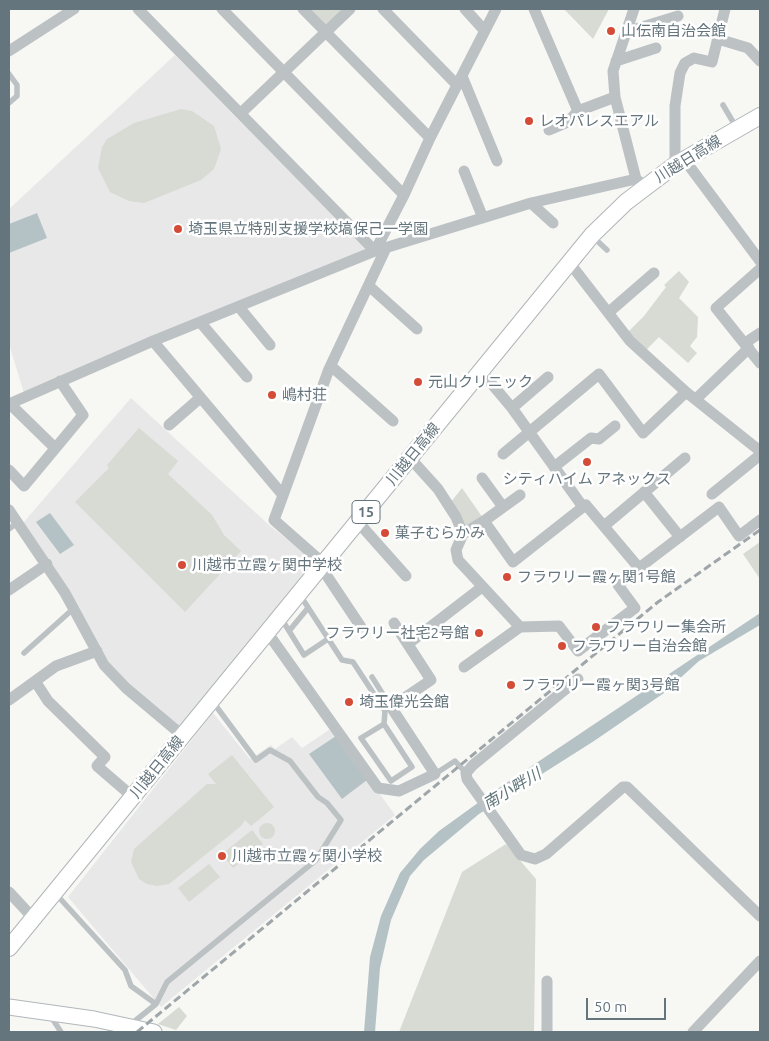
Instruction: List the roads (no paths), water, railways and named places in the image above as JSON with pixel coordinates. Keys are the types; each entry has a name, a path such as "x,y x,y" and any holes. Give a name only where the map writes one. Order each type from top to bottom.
{"main road":[{"name":"川越日高線","path":"9,948 592,235 641,183 760,116"}],"street":[{"path":"9,51 74,9"},
{"path":"138,9 381,250"},
{"path":"222,9 404,195"},
{"path":"303,9 430,138"},
{"path":"241,113 350,9"},
{"path":"383,9 460,81 497,161"},
{"path":"464,9 484,30"},
{"path":"361,627 322,566 274,520 282,494 331,366 369,286 381,250 404,195 430,138 496,9"},
{"path":"534,9 578,111"},
{"path":"55,448 9,404 153,341 381,250 531,203 641,183 615,97 613,71 634,9"},
{"path":"725,9 712,62 694,58 685,63 680,73 676,106 680,162 760,261"},
{"path":"626,32 678,16"},
{"path":"718,39 748,48 760,61"},
{"path":"616,61 656,48"},
{"path":"549,130 568,122 578,111 615,97"},
{"path":"464,171 483,218"},
{"path":"531,203 553,223"},
{"path":"569,262 630,341 686,392 760,451"},
{"path":"760,269 716,308 760,362"},
{"path":"609,312 654,273"},
{"path":"369,286 417,329"},
{"path":"239,306 270,345"},
{"path":"200,322 247,377"},
{"path":"696,399 760,332"},
{"path":"153,341 282,494"},
{"path":"331,366 393,421"},
{"path":"480,370 512,408 583,507"},
{"path":"503,454 599,374 643,433 686,392"},
{"path":"512,408 548,376"},
{"path":"9,470 24,486 83,415 60,381"},
{"path":"169,425 200,398"},
{"path":"554,467 591,438 599,439 615,426"},
{"path":"712,494 760,455"},
{"path":"410,458 438,489 456,517 463,534"},
{"path":"604,526 685,458"},
{"path":"482,478 503,507"},
{"path":"644,492 680,537"},
{"path":"520,495 463,534 456,550 458,560 520,627"},
{"path":"484,521 512,562 586,505 639,568"},
{"path":"464,668 520,627 559,626 578,651 635,608 618,585 718,507 739,536 760,520"},
{"path":"9,510 13,526 47,564 104,666 182,736"},
{"path":"358,522 406,576"},
{"path":"9,590 47,564"},
{"path":"408,644 482,588"},
{"path":"267,632 378,788 392,791 405,790 435,774 391,707 431,680 394,623"},
{"path":"11,695 56,666 96,651"},
{"path":"578,679 473,765 466,773 467,779 522,855 535,859 546,854 623,787 627,787 760,916"},
{"path":"35,681 48,701 105,757 97,766 133,797"},
{"path":"9,892 34,919"},
{"path":"692,1032 760,961"},
{"path":"546,980 547,1032"},
{"path":"9,1007 48,1012 154,1032"}],"lane":[{"path":"9,74 17,84 17,96 9,104"},
{"path":"723,105 738,129"},
{"path":"592,235 607,250"},
{"path":"299,594 342,660 353,662 385,711 384,724 412,767 391,781 362,738 384,724"},
{"path":"289,631 308,608"},
{"path":"24,653 73,609"},
{"path":"280,617 304,655 328,639"},
{"path":"372,676 391,707"},
{"path":"129,1027 156,1004 167,982 316,860 341,820 327,803 318,796 290,761 270,750 256,760 211,700"},
{"path":"435,774 456,761 466,773"},
{"path":"55,893 125,970 132,986 156,1004"},
{"path":"48,1012 61,1032"}],"water":[{"path":"37,213 47,238 9,253 9,224"},
{"path":"50,513 74,545 60,554 36,522"},
{"name":"南小畔川","path":"760,613 760,625 699,661 664,693 594,741 479,814 424,860 410,876 391,920 380,968 375,1032 364,1032 370,957 381,916 400,873 420,849 439,831 493,792"},
{"path":"336,736 367,780 342,799 309,754"}],"railway":[{"path":"137,1032 658,602 760,530"}],"place":[{"name":"山伝南自治会館","path":"611,31"},
{"name":"レオパレスエアル","path":"529,121"},
{"name":"埼玉県立特別支援学校塙保己一学園","path":"178,229"},
{"name":"元山クリニック","path":"418,382"},
{"name":"嶋村荘","path":"272,395"},
{"name":"シティハイム アネックス","path":"587,462"},
{"name":"菓子むらかみ","path":"385,533"},
{"name":"川越市立霞ヶ関中学校","path":"182,565"},
{"name":"フラワリー霞ヶ関1号館","path":"507,577"},
{"name":"フラワリー集会所","path":"596,627"},
{"name":"フラワリー社宅2号館","path":"479,633"},
{"name":"フラワリー自治会館","path":"562,646"},
{"name":"フラワリー霞ヶ関3号館","path":"511,685"},
{"name":"埼玉偉光会館","path":"349,702"},
{"name":"川越市立霞ヶ関小学校","path":"222,856"}]}
